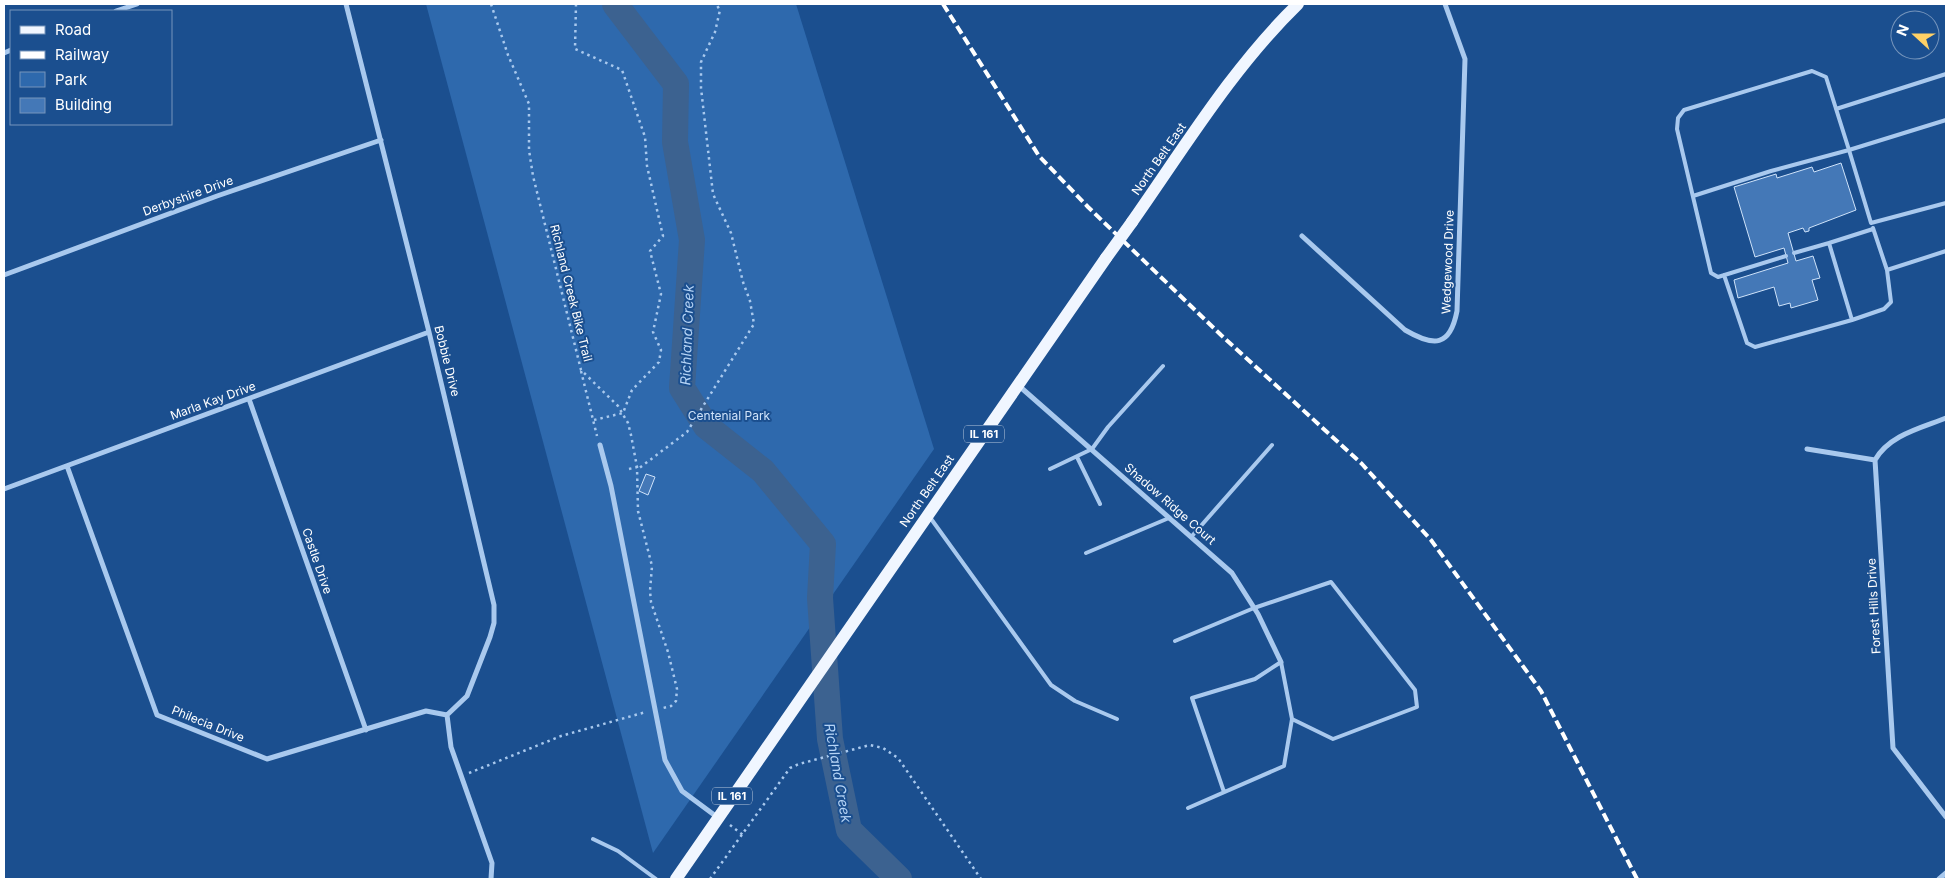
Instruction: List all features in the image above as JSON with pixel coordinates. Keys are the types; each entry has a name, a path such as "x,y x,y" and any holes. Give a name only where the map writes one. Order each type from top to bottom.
{"main road":[{"name":"North Belt East","path":"676,879 717,817 1106,258 1230,84 1277,24 1298,4"}],"street":[{"path":"119,10 137,4"},
{"name":"Bobbie Drive","path":"346,4 429,332 494,605 494,623 490,637 467,696 447,715"},
{"name":"Wedgewood Drive","path":"1302,236 1405,330 1422,340 1436,342 1448,337 1454,327 1457,311 1465,59 1445,4"},
{"name":"Derbyshire Drive","path":"4,275 217,196 381,140"},
{"name":"Marla Kay Drive","path":"4,490 429,332"},
{"name":"Shadow Ridge Court","path":"1018,385 1232,573 1254,608 1281,662"},
{"name":"Castle Drive","path":"249,399 366,730"},
{"path":"1807,449 1875,460 1881,449 1905,434 1946,418"},
{"path":"600,445 611,486 661,744 671,773 682,791 717,817"},
{"name":"Forest Hills Drive","path":"1875,460 1893,748 1946,817"},
{"name":"Philecia Drive","path":"67,466 157,715 267,759 426,711 447,715"},
{"path":"447,715 447,730 492,863 491,879"},
{"path":"1939,879 1946,873"}],"lane":[{"path":"1724,276 1747,343 1755,347 1852,320 1884,309 1892,302 1887,270 1826,77 1820,72 1812,71 1684,110 1678,118 1677,129 1711,273 1718,277 1724,276 1786,256"},
{"path":"1836,109 1946,74"},
{"path":"1693,196 1771,171 1849,150 1946,120"},
{"path":"1794,253 1946,203"},
{"path":"1829,243 1852,320"},
{"path":"1887,270 1946,251"},
{"path":"1050,470 1092,450 1108,427 1163,366"},
{"path":"1192,536 1272,445"},
{"path":"1077,457 1100,504"},
{"path":"928,514 1051,685 1075,701 1117,719"},
{"path":"1086,553 1170,517"},
{"path":"1175,642 1254,608 1331,582 1415,690 1417,707 1333,739 1292,719"},
{"path":"1188,808 1284,766 1292,719 1281,662 1255,679 1192,698 1224,792"},
{"path":"593,838 618,851 656,879"}],"path":[{"name":"Richland Creek Bike Trail","path":"461,776 561,736 671,706 676,700 677,689 668,652 651,602 652,566 638,512 638,467 631,435 623,413 602,389 581,370 533,176 529,150 528,104 508,55 491,4"},
{"path":"576,4 575,49 622,70 646,137 647,166 663,236 650,252 661,294 653,332 661,350 659,362 632,390 623,413 594,420"},
{"path":"629,468 638,467 638,469 651,461 687,432 754,324 750,301 743,282 731,233 713,194 701,88 701,62 715,32 720,10 716,4"},
{"path":"581,370 600,445"},
{"path":"710,879 785,774 799,764 870,745 883,748 898,758 981,879"}],"green space":[{"name":"Centenial Park","path":"426,4 796,4 934,449 653,853"}],"building":[{"path":"1841,163 1856,210 1809,228 1809,231 1805,232 1803,228 1788,233 1796,261 1813,256 1820,278 1812,280 1818,300 1791,308 1790,303 1779,306 1774,287 1738,298 1734,280 1788,263 1784,248 1755,257 1734,187 1776,174 1777,178 1812,167 1814,172"},
{"path":"646,474 655,477 648,495 639,491"}],"waterway":[{"name":"Richland Creek","path":"615,4 676,84 675,142 692,240 682,388 706,426 763,471 823,544 820,598 830,739 849,830 899,879"}],"railway":[{"path":"943,4 1039,156 1088,207 1221,335 1362,464 1431,540 1541,691 1637,879"}]}
